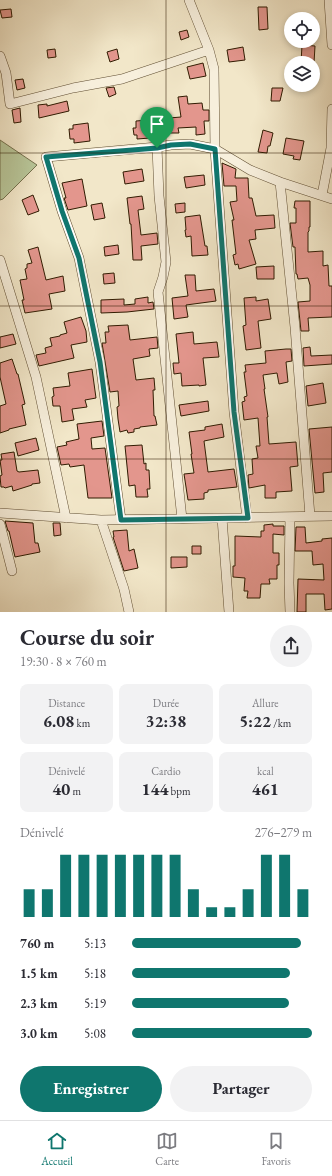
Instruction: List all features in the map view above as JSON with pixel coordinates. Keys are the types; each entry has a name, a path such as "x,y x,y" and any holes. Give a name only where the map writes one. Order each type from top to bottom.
{"street":[{"path":"189,0 209,50 214,69 215,149 234,412 248,518"},
{"path":"330,0 332,45"},
{"path":"0,56 6,73 10,104 72,88 122,79 209,50"},
{"path":"322,195 331,148 332,109"},
{"path":"121,520 101,369 79,258 62,211 46,157 190,144 215,149 250,170 280,182 332,199"},
{"path":"157,148 159,196 166,262 158,292 182,519"},
{"path":"280,182 295,327 310,516"},
{"path":"0,260 36,376 66,518"},
{"path":"0,513 101,520 332,516"},
{"path":"290,517 290,612"},
{"path":"222,518 230,612"},
{"path":"101,520 124,589 129,612"},
{"path":"0,524 12,571"}],"green space":[{"path":"0,140 37,165 3,199 0,200"}],"building":[{"path":"258,7 267,7 268,29 259,30"},
{"path":"11,9 12,17 2,18 0,10"},
{"path":"187,30 189,37 181,40 179,32"},
{"path":"243,47 245,60 229,62 227,50"},
{"path":"302,48 315,48 314,56 301,56"},
{"path":"55,49 56,57 48,58 47,50"},
{"path":"117,49 119,59 110,62 107,52"},
{"path":"203,63 206,76 190,79 187,67"},
{"path":"23,79 25,88 17,90 15,80"},
{"path":"114,87 116,94 109,97 106,88"},
{"path":"272,88 283,88 280,101 271,101"},
{"path":"187,96 188,104 202,103 203,110 209,110 209,121 204,121 205,134 196,135 196,127 178,128 179,133 170,133 169,118 181,117 178,97"},
{"path":"67,101 69,111 39,118 38,105 47,104 47,106"},
{"path":"20,108 21,122 14,123 12,110"},
{"path":"149,120 150,138 137,139 137,135 134,135 133,128 136,128 136,121"},
{"path":"88,123 90,141 74,143 74,139 70,139 69,129 73,129 73,125"},
{"path":"263,130 273,133 267,153 258,152"},
{"path":"286,138 304,141 300,160 293,159 294,156 283,154"},
{"path":"222,163 236,169 235,178 248,178 249,198 252,198 256,216 274,215 275,228 255,230 256,239 249,240 256,264 239,269 238,264 235,265 233,255 236,254 232,220 234,220 230,202 237,201 236,186 224,186"},
{"path":"142,169 144,181 125,184 123,172"},
{"path":"204,175 205,185 186,188 184,177"},
{"path":"82,179 87,206 68,210 64,198 66,198 62,183"},
{"path":"33,195 39,211 28,215 22,200"},
{"path":"142,196 144,209 138,210 141,235 157,233 158,244 141,246 142,260 133,260 131,224 127,198"},
{"path":"295,201 310,201 308,252 323,251 323,266 328,265 329,286 332,286 332,317 308,318 309,331 301,331 298,302 310,301 310,285 308,278 298,279 296,274 295,247 293,247 290,223 296,223 296,208 294,208"},
{"path":"102,203 105,218 94,220 91,205"},
{"path":"185,203 185,212 176,213 175,204"},
{"path":"200,215 208,255 192,256 191,236 186,237 185,217"},
{"path":"118,245 119,254 105,256 104,247"},
{"path":"38,247 46,280 63,276 65,291 49,294 52,309 25,313 20,280 27,279 25,269 27,268 27,264 32,263 28,250"},
{"path":"274,266 274,279 257,279 256,267"},
{"path":"114,273 115,283 104,284 103,274"},
{"path":"185,275 195,275 196,291 214,289 216,301 186,305 188,317 174,319 172,298 188,296"},
{"path":"148,297 148,303 153,302 154,309 101,313 101,300 124,299 124,305 135,304 135,299"},
{"path":"256,297 256,301 268,299 271,319 258,321 261,348 246,350 243,326 246,325 244,298"},
{"path":"81,317 86,331 87,342 71,345 74,358 39,366 36,355 46,353 45,348 52,346 50,338 67,333 64,322"},
{"path":"128,325 130,340 157,337 158,348 149,349 150,356 133,359 136,380 154,378 154,416 157,425 140,427 134,429 134,432 128,433 127,430 120,432 117,407 119,406 118,391 110,392 102,343 106,343 105,332 109,332 108,326"},
{"path":"193,332 194,344 217,342 219,357 203,358 206,385 182,386 181,373 174,374 173,363 179,363 176,334"},
{"path":"13,334 16,344 0,348 0,337"},
{"path":"310,347 311,356 332,355 332,364 304,366 303,348"},
{"path":"291,349 292,361 286,362 288,382 279,384 277,373 263,375 268,417 269,444 296,442 298,466 290,467 292,491 276,492 276,498 265,498 265,485 249,488 248,475 253,474 252,459 258,458 256,446 260,446 258,418 244,420 242,402 245,401 244,397 247,396 244,372 246,372 245,365 266,363 265,351"},
{"path":"12,359 18,374 25,404 22,405 26,425 0,433 0,406 6,404 0,377 0,363"},
{"path":"92,369 96,398 85,400 87,407 72,409 74,420 62,422 60,406 53,406 53,388 70,386 68,373"},
{"path":"323,383 326,403 308,406 306,386"},
{"path":"208,401 209,411 181,416 179,405"},
{"path":"102,421 104,436 91,438 92,449 105,448 112,498 88,498 84,465 70,467 69,464 61,465 57,447 67,445 66,442 79,439 77,424"},
{"path":"222,424 224,437 204,441 208,472 234,469 237,487 208,490 208,492 204,493 204,499 188,500 184,474 194,473 189,432 205,430 205,427"},
{"path":"332,427 332,472 323,473 324,492 315,493 309,429"},
{"path":"36,438 39,450 18,456 15,443"},
{"path":"142,445 144,464 146,463 146,470 149,470 150,489 147,489 148,497 136,497 135,485 129,486 125,446"},
{"path":"14,452 17,471 38,470 40,483 32,484 13,491 12,486 5,488 1,487 1,454"},
{"path":"5,521 33,523 35,543 38,543 40,552 15,557"},
{"path":"53,523 60,523 61,535 54,536"},
{"path":"273,524 273,526 284,526 284,535 273,534 273,553 279,553 277,579 269,579 270,584 261,584 260,598 247,598 248,591 244,591 245,578 233,577 233,566 235,566 235,536 261,537 261,531 264,531 264,525"},
{"path":"296,527 305,527 306,543 332,538 332,609 325,610 324,594 306,594 306,612 297,612 298,579 324,580 323,564 313,565 312,551 295,551"},
{"path":"127,530 129,551 134,549 138,568 124,571 113,537 113,531"},
{"path":"192,546 201,546 201,554 192,554"},
{"path":"171,557 187,557 187,567 171,568"}],"route":[{"path":"190,144 215,149 234,412 248,518 121,520 100,362 79,258 62,211 46,157 157,148 171,145 190,144"}]}
